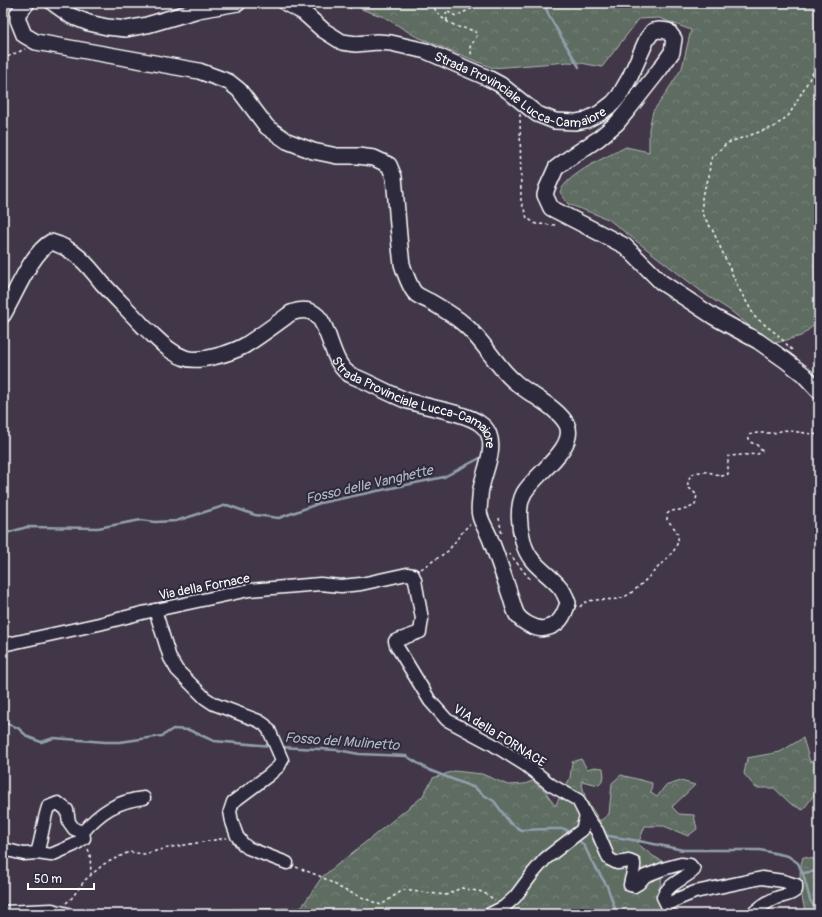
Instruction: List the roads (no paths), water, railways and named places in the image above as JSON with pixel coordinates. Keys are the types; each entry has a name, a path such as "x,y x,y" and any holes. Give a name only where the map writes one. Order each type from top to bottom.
{"main road":[{"name":"Strada Provinciale Lucca-Camaiore","path":"3,315 33,261 44,246 51,242 62,245 74,252 116,299 165,347 186,358 195,359 219,356 243,346 291,313 299,310 309,310 323,323 333,353 339,364 347,373 408,400 473,419 484,426 490,435 490,445 489,460 480,494 480,516 490,539 517,615 533,627 543,629 552,627 559,622 565,614 568,603 558,585 540,569 529,556 523,541 520,508 523,494 532,481 564,448 569,431 566,424 557,413 503,372 480,341 464,324 449,313 415,294 403,266 394,177 389,165 374,158 337,156 312,151 286,141 267,127 239,90 229,82 199,71 36,42 24,35 18,20 18,14 27,3"},
{"path":"53,3 71,16 89,23 126,29 147,25 198,10 238,3"},
{"name":"Strada Provinciale Lucca-Camaiore","path":"286,3 304,12 323,30 342,42 356,44 377,42 397,44 426,51 501,85 537,114 555,121 576,122 586,120 600,113 613,103 630,77 647,39 653,31 668,31 674,39 672,52 660,69 616,123 598,139 556,168 545,195 551,208 625,246 661,282 714,317 758,341 803,374 819,391"}],"street":[{"name":"Via della Fornace","path":"3,645 249,590 320,584 341,586 360,584 406,574 413,575"},
{"name":"VIA della FORNACE","path":"413,575 422,619 420,632 395,641 430,701 447,720 492,744 527,766 552,785 578,800 598,835 609,860 617,863 629,861 634,863 630,884 634,886 645,876 666,868 681,864 690,865 694,870 666,890 663,897 667,905 695,892 762,878 783,881 796,885 796,890 791,894 776,897 752,914"},
{"path":"155,610 170,658 178,670 214,704 259,721 269,730 282,760 279,766 233,802 230,812 237,836 243,844 248,848 287,863"},
{"path":"3,849 24,854 37,853 51,855 74,845 84,835 95,819 112,807 132,800 144,798"},
{"path":"37,853 48,807 58,803 67,810 69,822 74,829 84,835"},
{"path":"490,914 504,907 515,897 545,859 582,830 586,816"},
{"path":"3,912 52,910 68,914"}],"waterway":[{"path":"350,8 351,3"},
{"path":"544,3 549,16 579,67"},
{"path":"724,3 730,6"},
{"name":"Fosso delle Vanghette","path":"3,534 27,527 98,528 141,520 155,522 176,521 227,505 255,515 279,518 320,503 444,477 480,458"},
{"name":"Fosso del Mulinetto","path":"3,722 18,728 28,737 41,742 54,738 120,742 162,736 173,729 189,730 214,741 271,746"},
{"name":"Fosso del Mulinetto","path":"280,747 338,750 359,754 406,756 429,770 475,788 494,801 510,823 521,830 565,829 571,833"},
{"path":"603,835 683,850 760,850 788,856 798,863 804,877 810,900 818,914"},
{"name":"Fosso del Mulinetto","path":"578,839 585,847 607,886 617,914"},
{"path":"802,873 819,871"}]}
